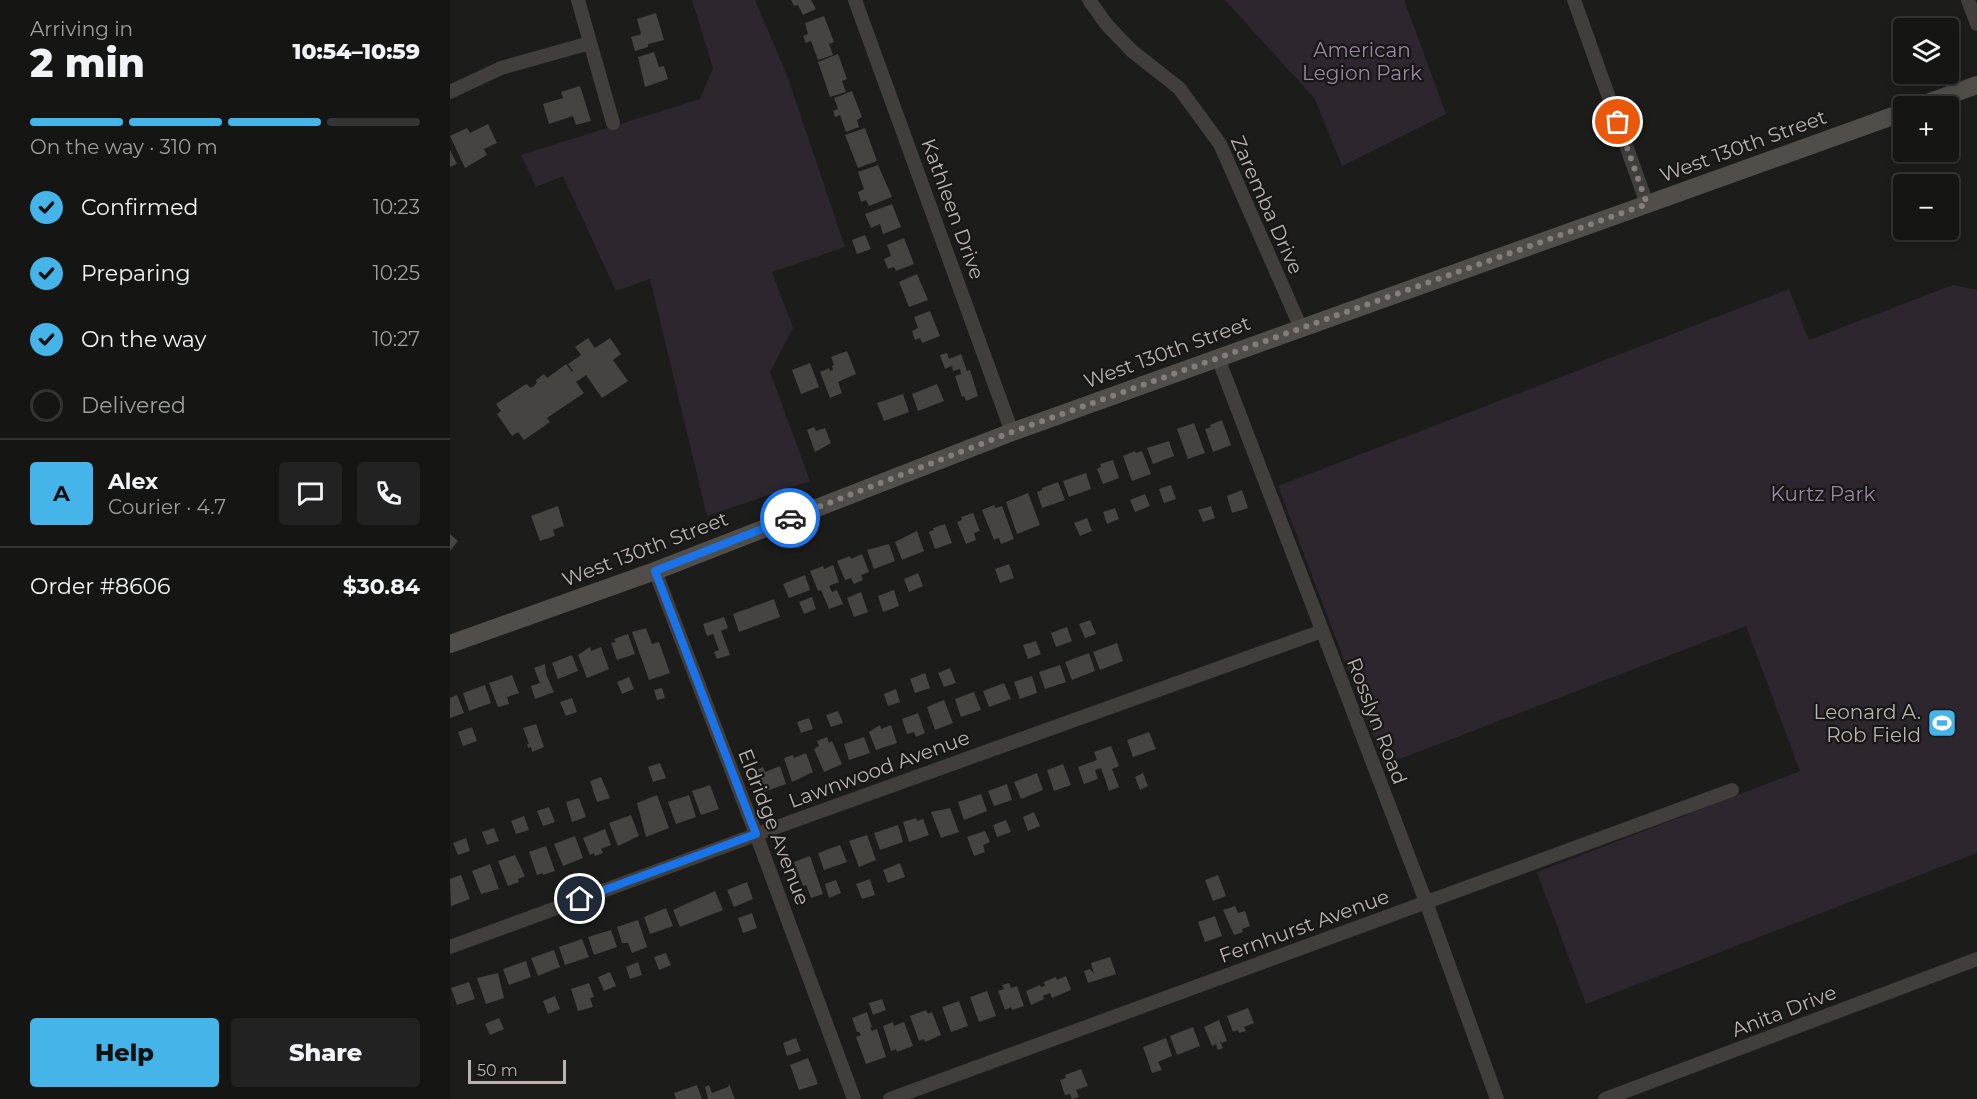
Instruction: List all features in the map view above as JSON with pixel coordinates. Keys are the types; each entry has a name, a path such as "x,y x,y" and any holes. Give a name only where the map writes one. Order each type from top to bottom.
{"main road":[{"path":"1947,96 1977,85"},
{"name":"West 130th Street","path":"450,644 655,571 1012,432 1893,116"}],"street":[{"path":"578,0 613,123"},
{"name":"Kathleen Drive","path":"855,0 1012,432"},
{"name":"Zaremba Drive","path":"1089,0 1107,25 1132,51 1179,88 1220,144 1300,328"},
{"path":"1574,0 1647,204"},
{"path":"1968,0 1977,24"},
{"path":"450,92 501,68 590,43"},
{"name":"Rosslyn Road","path":"1218,358 1426,902 1497,1099"},
{"name":"Eldridge Avenue","path":"655,571 854,1099"},
{"name":"Lawnwood Avenue","path":"450,947 756,834 1322,631"},
{"name":"Fernhurst Avenue","path":"890,1099 1732,790"},
{"name":"Anita Drive","path":"1605,1099 1977,959"}],"green space":[{"path":"692,0 755,0 788,78 845,247 772,272 793,328 770,372 810,481 707,516 650,279 616,291 563,176 536,187 521,155 700,99 713,68"},
{"name":"American Legion Park","path":"1225,0 1404,0 1446,114 1342,166 1315,99"},
{"name":"Kurtz Park","path":"1953,285 1977,290 1977,853 1586,1004 1537,872 1800,771 1746,626 1384,765 1278,486 1789,289 1809,340"}],"building":[{"path":"791,0 811,0 816,9 803,15 798,5 794,6"},
{"path":"656,13 664,40 648,44 648,47 635,51 631,37 641,34 637,19"},
{"path":"824,16 834,42 829,44 833,55 818,60 811,41 806,43 803,36 808,34 805,23"},
{"path":"654,52 659,67 664,66 668,79 645,87 638,57"},
{"path":"838,54 847,79 842,81 846,92 830,97 818,62"},
{"path":"580,86 591,121 576,125 573,116 549,124 543,104 563,98 561,92"},
{"path":"852,91 862,117 857,120 859,127 846,132 840,115 835,117 833,111 838,109 834,98"},
{"path":"488,124 497,143 484,149 487,155 465,168 450,136 467,128 470,133"},
{"path":"865,128 877,161 858,168 845,135"},
{"path":"450,150 457,164 450,167"},
{"path":"878,165 892,197 869,206 866,200 861,202 858,192 864,189 858,172"},
{"path":"892,204 901,227 883,234 880,224 871,228 865,214"},
{"path":"865,235 871,249 857,254 852,240"},
{"path":"904,238 914,264 896,271 894,267 888,269 884,259 891,256 887,245"},
{"path":"917,274 928,300 909,307 899,282"},
{"path":"930,311 940,336 922,343 920,338 915,340 912,331 918,328 914,317"},
{"path":"588,338 595,348 610,338 621,354 613,360 628,381 602,398 586,375 576,382 584,393 547,418 550,422 524,440 518,432 512,436 497,414 501,411 496,404 526,384 531,388 544,374 547,378 566,364 572,372 568,364 581,355 575,347"},
{"path":"847,351 856,374 838,382 842,393 830,398 820,372 829,368 830,371 833,370 831,357"},
{"path":"947,353 949,359 961,354 967,371 970,370 978,396 966,401 964,396 962,397 955,376 961,374 960,369 953,371 952,366 945,369 940,355"},
{"path":"810,363 819,387 801,394 792,370"},
{"path":"937,384 944,401 918,411 912,394"},
{"path":"903,394 909,412 884,421 877,403"},
{"path":"1222,420 1231,445 1213,452 1205,429"},
{"path":"1194,423 1205,453 1188,459 1177,429"},
{"path":"814,427 816,431 825,428 831,443 815,452 807,430"},
{"path":"1169,441 1174,456 1153,464 1147,448"},
{"path":"1135,451 1136,453 1142,451 1151,474 1132,481 1123,456"},
{"path":"1113,460 1119,478 1103,484 1097,469 1101,467 1100,464"},
{"path":"1086,473 1091,489 1069,497 1063,481"},
{"path":"1058,482 1065,500 1042,508 1037,492"},
{"path":"1171,485 1176,499 1164,503 1159,489"},
{"path":"1242,490 1248,508 1232,513 1227,496"},
{"path":"1028,493 1040,525 1017,534 1006,502"},
{"path":"1145,494 1150,506 1135,512 1130,500"},
{"path":"994,505 996,508 1002,506 1014,539 1001,544 999,538 994,540 982,510"},
{"path":"558,506 564,526 553,530 555,536 540,541 531,516"},
{"path":"1211,506 1215,518 1203,522 1198,510"},
{"path":"1115,508 1119,519 1107,524 1103,512"},
{"path":"973,513 980,531 974,533 976,540 966,544 957,522 962,520 961,517"},
{"path":"1087,518 1092,531 1080,536 1074,523"},
{"path":"945,524 952,543 935,549 929,532"},
{"path":"917,531 924,551 902,560 895,542"},
{"path":"450,534 458,541 450,551"},
{"path":"889,544 895,561 874,569 867,550"},
{"path":"862,554 869,572 861,575 863,580 854,584 851,578 845,580 837,561 850,556 851,559"},
{"path":"1009,564 1014,578 1000,583 995,569"},
{"path":"833,565 839,582 829,586 832,592 837,590 843,604 829,609 810,571"},
{"path":"918,573 923,586 909,592 904,579"},
{"path":"805,575 810,590 789,598 783,584"},
{"path":"894,590 899,606 883,612 878,596"},
{"path":"861,592 868,612 854,617 847,598"},
{"path":"812,597 816,609 804,614 799,602"},
{"path":"774,599 780,617 739,632 733,614"},
{"path":"724,617 728,628 721,631 730,655 717,659 714,652 719,650 713,634 707,636 703,624"},
{"path":"1090,620 1096,634 1085,638 1079,624"},
{"path":"1067,627 1072,641 1056,647 1051,633"},
{"path":"646,628 652,644 659,642 670,673 649,680 632,632"},
{"path":"628,634 635,654 617,660 611,643 616,642 614,639"},
{"path":"1036,641 1041,654 1028,659 1023,645"},
{"path":"1117,643 1123,661 1100,670 1093,652"},
{"path":"590,647 591,651 601,647 609,669 587,678 578,655"},
{"path":"1089,653 1095,671 1072,680 1065,662"},
{"path":"572,655 578,671 558,679 552,663"},
{"path":"545,664 546,674 554,692 535,699 531,686 540,683 534,668"},
{"path":"1060,665 1066,682 1045,689 1039,672"},
{"path":"950,668 956,683 944,687 938,673"},
{"path":"925,673 930,688 915,693 910,679"},
{"path":"512,675 519,693 507,697 509,704 498,707 489,683"},
{"path":"1032,676 1037,693 1020,699 1014,682"},
{"path":"629,677 634,689 622,694 617,682"},
{"path":"1004,683 1011,699 989,707 983,691"},
{"path":"485,685 491,703 469,711 463,693"},
{"path":"662,688 665,698 657,700 654,690"},
{"path":"896,689 900,702 888,706 884,694"},
{"path":"974,692 981,710 961,717 955,699"},
{"path":"457,695 464,713 450,718 450,698"},
{"path":"572,698 577,712 566,716 560,702"},
{"path":"944,700 953,723 935,730 927,707"},
{"path":"838,711 843,723 831,727 826,715"},
{"path":"918,713 925,733 916,737 914,732 907,734 902,719"},
{"path":"809,718 813,729 801,733 797,722"},
{"path":"536,724 544,747 532,752 531,747 528,748 527,744 529,744 523,728"},
{"path":"880,725 881,729 891,725 897,743 876,750 869,732"},
{"path":"472,727 477,741 463,746 458,732"},
{"path":"1149,732 1156,749 1133,757 1127,740"},
{"path":"827,737 829,743 832,741 842,764 824,772 814,749 819,746 817,741"},
{"path":"864,737 870,753 849,760 844,744"},
{"path":"1111,746 1119,766 1112,769 1119,787 1109,791 1101,768 1095,770 1098,779 1084,784 1078,767 1097,760 1094,752"},
{"path":"806,753 813,772 792,782 784,758 793,755 794,758"},
{"path":"660,763 666,778 653,782 648,767"},
{"path":"1063,764 1071,785 1054,791 1047,770"},
{"path":"780,766 786,784 764,792 756,770 763,767 765,772"},
{"path":"1037,773 1043,790 1021,799 1014,782"},
{"path":"1143,773 1148,786 1140,790 1135,777"},
{"path":"601,777 610,798 597,802 590,781"},
{"path":"1007,784 1012,800 994,806 988,791"},
{"path":"710,785 719,809 701,815 692,791"},
{"path":"981,794 987,811 964,820 958,802"},
{"path":"657,795 669,828 646,837 637,803"},
{"path":"689,795 696,817 676,824 668,802"},
{"path":"579,798 586,817 572,822 566,802"},
{"path":"549,807 555,822 543,826 537,811"},
{"path":"950,808 959,832 941,838 931,812"},
{"path":"1034,812 1040,826 1028,831 1023,817"},
{"path":"631,815 639,836 618,846 609,823"},
{"path":"524,816 529,830 516,834 511,821"},
{"path":"916,818 917,821 923,819 929,835 909,842 903,822"},
{"path":"1006,820 1011,832 997,837 993,825"},
{"path":"898,825 903,842 880,850 874,833"},
{"path":"494,828 499,841 487,845 482,832"},
{"path":"605,829 611,845 601,849 603,853 590,855 583,838"},
{"path":"985,831 990,842 983,845 985,852 974,856 967,837"},
{"path":"867,835 876,860 859,867 849,841"},
{"path":"575,836 583,858 563,866 554,844"},
{"path":"466,838 470,851 458,855 453,843"},
{"path":"840,845 847,862 824,870 818,853"},
{"path":"546,846 555,871 537,875 529,852"},
{"path":"515,855 525,876 518,879 519,882 508,886 498,861"},
{"path":"810,856 823,894 811,898 806,885 803,886 794,862"},
{"path":"900,863 905,877 888,883 883,870"},
{"path":"490,864 499,889 481,894 472,871"},
{"path":"461,875 470,899 451,906 450,879"},
{"path":"1218,875 1226,896 1213,901 1205,880"},
{"path":"870,879 875,895 862,899 856,884"},
{"path":"836,880 841,893 829,898 825,884"},
{"path":"747,882 753,899 734,907 727,890"},
{"path":"715,891 723,910 680,927 673,910"},
{"path":"1235,906 1238,913 1245,911 1250,926 1234,935 1223,910"},
{"path":"666,908 673,926 650,934 644,917"},
{"path":"752,913 757,928 743,933 738,918"},
{"path":"1215,916 1222,936 1205,942 1198,922"},
{"path":"638,920 647,947 632,953 628,943 622,943 617,927"},
{"path":"611,930 617,947 594,955 588,937"},
{"path":"582,939 589,957 565,965 559,947"},
{"path":"554,950 560,967 538,976 531,958"},
{"path":"666,953 671,965 659,970 654,957"},
{"path":"1110,957 1116,974 1088,983 1084,971 1090,969 1094,974 1091,963"},
{"path":"526,961 531,977 509,985 503,969"},
{"path":"638,962 642,975 630,979 626,967"},
{"path":"610,972 616,986 604,991 598,977"},
{"path":"498,973 504,998 486,1004 477,978"},
{"path":"1066,976 1071,990 1052,998 1050,993 1043,996 1044,999 1031,1005 1026,991 1040,985 1045,986 1044,982 1056,977 1057,980"},
{"path":"469,982 475,999 457,1005 451,988"},
{"path":"589,983 594,997 590,998 593,1007 578,1011 571,989"},
{"path":"1009,983 1011,988 1017,986 1024,1006 1005,1010 998,991 1004,989 1002,985"},
{"path":"987,991 996,1016 979,1022 970,997"},
{"path":"555,996 560,1009 548,1014 543,1001"},
{"path":"882,999 886,1010 873,1015 869,1003"},
{"path":"959,1001 968,1026 951,1032 942,1007"},
{"path":"1248,1008 1254,1023 1244,1027 1246,1031 1233,1032 1227,1016"},
{"path":"926,1010 928,1014 932,1012 941,1035 925,1042 924,1039 919,1041 910,1016"},
{"path":"867,1012 872,1027 870,1028 872,1031 877,1029 886,1057 866,1064 856,1037 861,1035 857,1032 852,1018"},
{"path":"499,1018 504,1029 490,1035 485,1024"},
{"path":"1219,1020 1227,1041 1222,1043 1220,1041 1223,1048 1218,1050 1216,1044 1212,1046 1204,1027"},
{"path":"893,1022 894,1026 904,1022 913,1046 897,1052 896,1049 891,1051 883,1026"},
{"path":"1193,1027 1200,1046 1177,1055 1170,1036"},
{"path":"796,1038 801,1051 787,1056 783,1043"},
{"path":"1166,1038 1172,1056 1158,1062 1162,1070 1152,1073 1143,1047"},
{"path":"808,1058 818,1084 799,1090 790,1065"},
{"path":"1081,1069 1088,1086 1076,1090 1079,1097 1072,1099 1070,1094 1065,1095 1060,1080 1066,1078 1065,1075"},
{"path":"729,1084 735,1099 708,1099 705,1087 709,1085 712,1093 728,1087"},
{"path":"697,1085 702,1099 676,1099 674,1093"}],"way so far":[{"path":"790,518 1012,432 1647,204 1618,122"}],"place":[{"name":"Leonard A. Rob Field","path":"1942,723"}],"route":[{"path":"580,899 756,834 655,571 790,518"}]}
